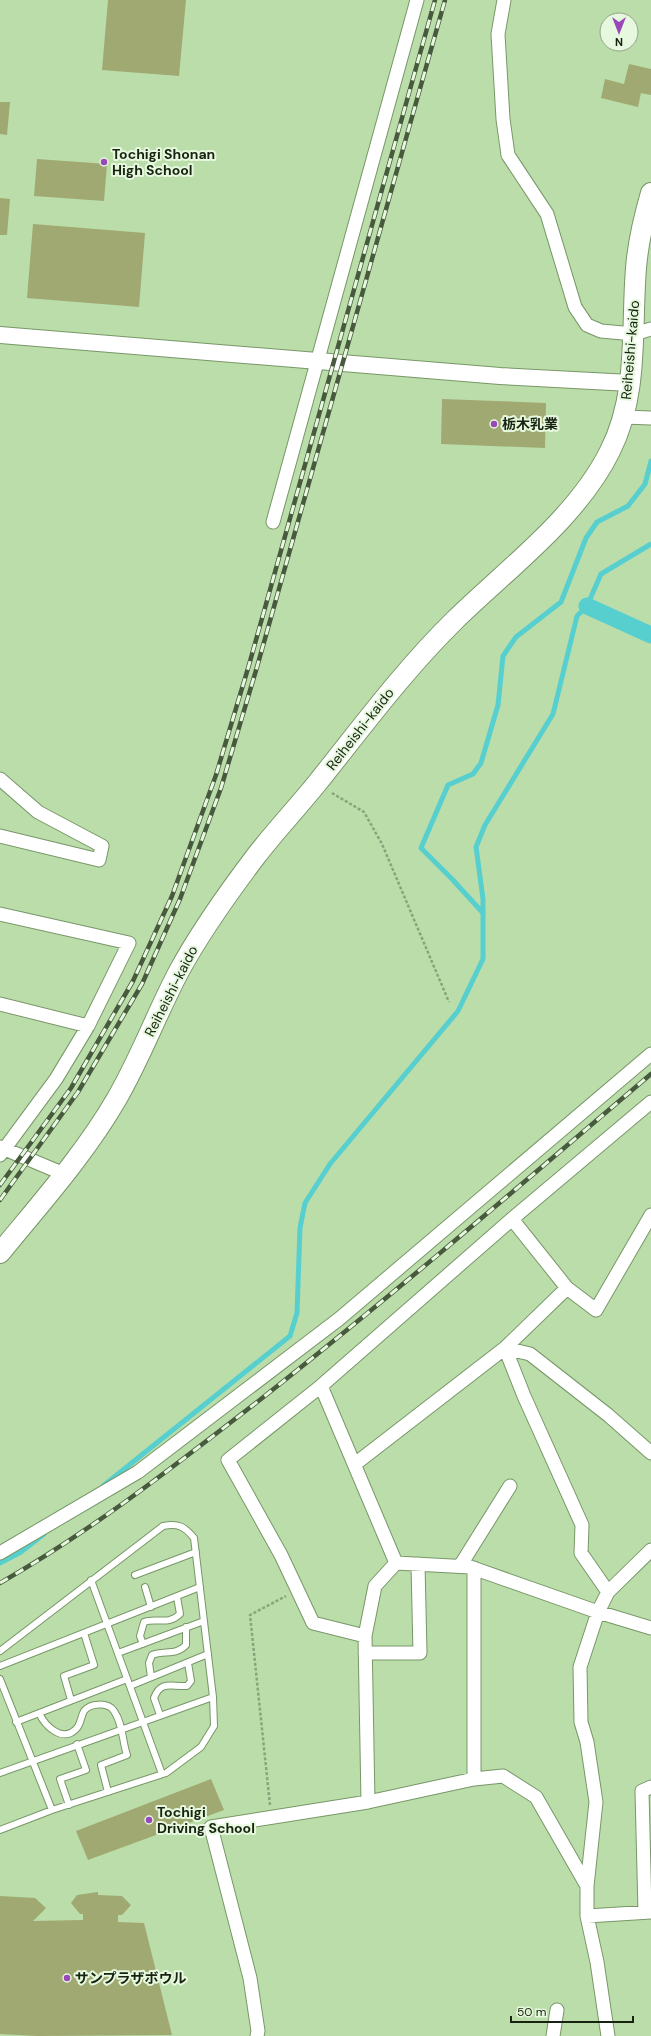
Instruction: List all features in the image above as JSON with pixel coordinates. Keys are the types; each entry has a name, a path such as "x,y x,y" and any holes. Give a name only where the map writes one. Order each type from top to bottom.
{"main road":[{"name":"Reiheishi-kaido","path":"0,1253 92,1139 117,1098 176,977 200,934 258,854 317,784 396,683 454,621 517,563 561,518 594,478 609,454 623,417 642,332 636,267 651,193"}],"street":[{"path":"273,522 316,360 417,0"},
{"path":"504,0 498,34 503,120 508,155 547,214 575,307 587,325 601,331 642,332"},
{"path":"0,335 500,376 630,383"},
{"path":"623,417 651,418"},
{"path":"0,779 38,812 102,846 99,860 0,836"},
{"path":"0,914 129,943 88,1026 56,1080 2,1150 64,1174"},
{"path":"0,1004 88,1026"},
{"path":"0,1553 138,1472 339,1319 651,1054"},
{"path":"365,1636 313,1623 281,1555 228,1460 321,1386 512,1219 651,1102"},
{"path":"512,1219 567,1288 596,1310 651,1215"},
{"path":"355,1464 505,1348 567,1288"},
{"path":"505,1348 530,1354 608,1415 651,1453"},
{"path":"505,1348 524,1396 582,1525 581,1553 608,1592"},
{"path":"321,1386 396,1563"},
{"path":"460,1566 510,1486"},
{"path":"608,2036 597,1962 587,1916 587,1886 596,1802 587,1742 581,1722 580,1667 598,1612 608,1592 651,1550"},
{"path":"396,1563 474,1568 598,1612 651,1628"},
{"path":"368,1802 365,1636 375,1586 396,1563"},
{"path":"365,1652 420,1653 418,1564"},
{"path":"474,1568 474,1779"},
{"path":"257,2036 258,2031 250,1978 211,1827 368,1802 474,1779 503,1776 536,1797 587,1886"},
{"path":"587,1916 648,1912 642,1790 651,1788"},
{"path":"553,2036 557,2010"}],"lane":[{"path":"0,1651 163,1526 175,1524 188,1531 194,1538 213,1697 214,1726 201,1747 162,1774 52,1810 0,1830"},
{"path":"135,1575 196,1552"},
{"path":"91,1580 162,1774"},
{"path":"145,1587 150,1607"},
{"path":"0,1666 200,1588"},
{"path":"143,1644 140,1636 144,1622 150,1619 169,1621 180,1614 177,1597"},
{"path":"118,1653 204,1621"},
{"path":"151,1677 149,1662 152,1655 182,1650 186,1645 186,1627"},
{"path":"72,1700 64,1676 94,1665 84,1633"},
{"path":"130,1686 208,1654"},
{"path":"160,1715 154,1698 156,1692 160,1687 165,1685 187,1686 191,1681 188,1662"},
{"path":"0,1679 52,1810"},
{"path":"16,1722 127,1679"},
{"path":"0,1773 32,1760 213,1697"},
{"path":"39,1713 48,1727 58,1733 64,1734 75,1730 79,1725 84,1712 89,1707 104,1705 114,1710 122,1729 122,1739 127,1755 101,1765 108,1792"},
{"path":"70,1805 60,1780 86,1770 77,1744"}],"path":[{"path":"317,784 364,812 382,844 449,1002"},
{"path":"271,1817 250,1615 297,1590"}],"building":[{"path":"108,0 186,0 179,76 102,70"},
{"path":"629,64 651,69 651,95 641,93 638,107 601,98 605,79 624,84"},
{"path":"0,102 10,102 7,135 0,134"},
{"path":"37,159 107,164 104,201 34,196"},
{"path":"0,198 10,199 7,235 0,235"},
{"path":"33,224 145,233 139,307 27,298"},
{"name":"栃木乳業","path":"442,399 546,403 545,448 441,444"},
{"name":"Tochigi Driving School","path":"211,1779 224,1810 88,1860 76,1831"},
{"path":"98,1892 98,1895 122,1896 131,1905 122,1915 118,1915 118,1922 144,1923 172,2035 37,2036 0,2034 0,1896 35,1898 46,1908 33,1921 83,1920 83,1914 80,1914 71,1903 77,1895"}],"waterway":[{"path":"483,913 421,848 448,785 473,774 481,763 498,705 503,656 516,637 561,602 586,538 597,522 628,506 645,484 651,461"},
{"path":"103,1486 290,1336 297,1313 300,1228 305,1203 330,1164 458,1011 483,959 483,899 476,847 485,825 553,714 577,616 587,606 601,574 651,544"},
{"path":"587,606 651,635"},
{"path":"0,1563 21,1552 44,1534"}],"railway":[{"path":"0,1185 71,1088 133,981 172,896 216,775 249,665 435,0"},
{"path":"0,1200 78,1092 142,984 180,899 221,788 257,667 445,0"},
{"path":"0,1583 68,1541 134,1496 261,1399 409,1279 651,1074"}],"place":[{"name":"Tochigi Shonan High School","path":"104,162"},
{"name":"栃木乳業","path":"494,424"},
{"name":"Tochigi Driving School","path":"149,1820"},
{"name":"サンプラザボウル","path":"67,1978"}]}
